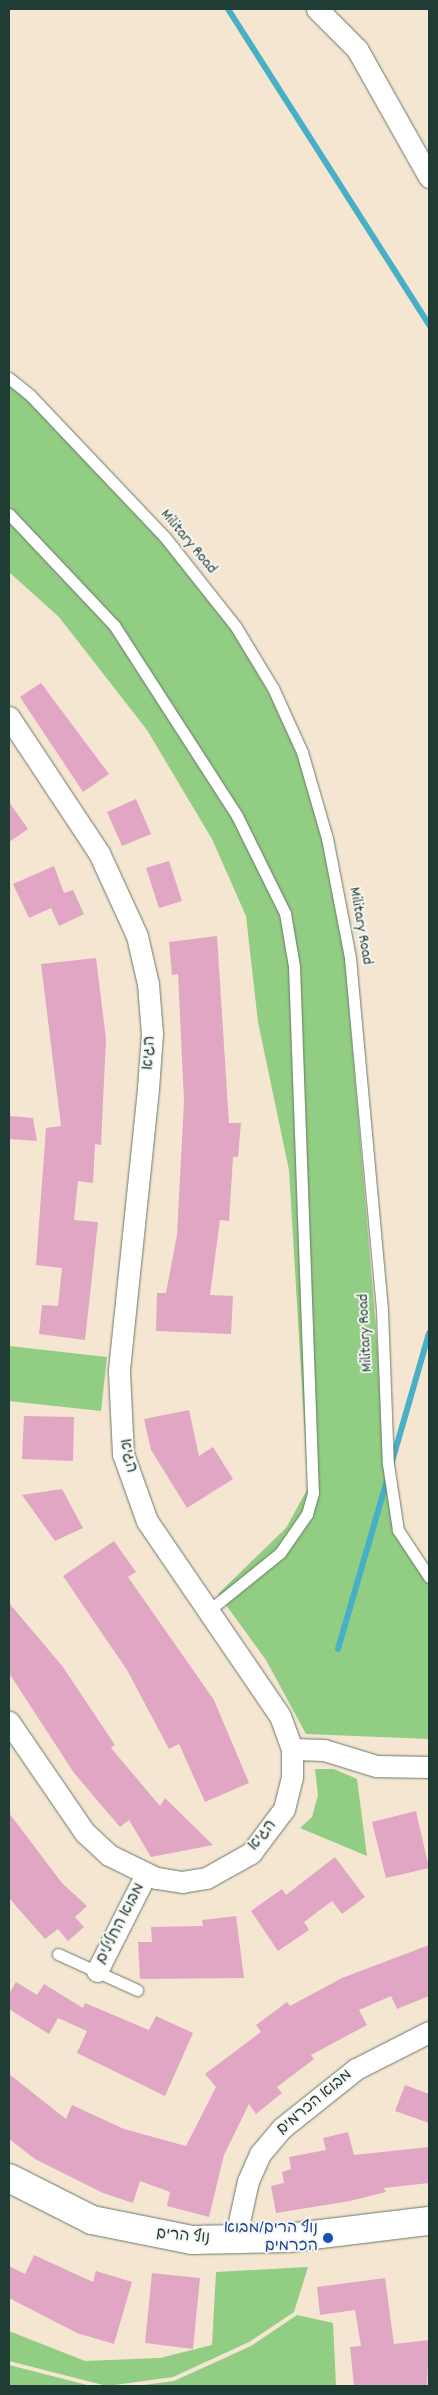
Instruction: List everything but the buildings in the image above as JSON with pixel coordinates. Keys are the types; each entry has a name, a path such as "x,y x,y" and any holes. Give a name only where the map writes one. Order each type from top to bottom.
{"street":[{"path":"317,9 357,49 429,177"},
{"name":"הגיא","path":"9,717 99,853 137,936 148,984 150,1052 122,1326 118,1407 123,1454 148,1521 208,1611 266,1692 292,1748 292,1777 284,1809 251,1853 206,1878 182,1882 145,1876 109,1855 85,1833 9,1722"},
{"path":"292,1748 324,1750 376,1766 429,1767"},
{"name":"מבוא החלילים","path":"97,1972 145,1876"},
{"name":"מבוא הכרמים","path":"234,2240 248,2181 260,2154 282,2128 356,2069 429,2032"},
{"name":"נוף הרים","path":"9,2178 92,2220 192,2240 234,2240 429,2221"}],"lane":[{"name":"Military Road","path":"9,378 32,396 164,536 236,627 273,688 302,752 327,838 350,958 382,1311 388,1464 398,1530 429,1577"},
{"path":"9,514 114,625 237,816 285,912 294,966 313,1493 307,1514 280,1553 208,1611"},
{"path":"58,1954 137,1990"}],"green space":[{"path":"9,385 28,400 160,539 232,630 268,691 297,754 322,839 345,959 393,1532 429,1585 429,1739 306,1734 266,1660 218,1594 286,1528 308,1488 289,1170 258,1022 246,916 212,839 147,730 59,617 9,572"},
{"path":"9,1346 107,1357 101,1411 9,1401"},
{"path":"315,1769 334,1769 357,1779 367,1856 300,1828 312,1817 318,1795"},
{"path":"308,2267 294,2312 249,2342 173,2377 107,2386 9,2361 9,2331 85,2361 160,2358 212,2345 216,2272"},
{"path":"297,2315 333,2323 336,2386 136,2386 174,2381 251,2346"},
{"path":"9,2365 91,2386 9,2386"}],"waterway":[{"path":"228,9 429,325"},
{"path":"391,1465 429,1333"},
{"path":"338,1649 388,1477"}],"place":[{"name":"נוף הרים/מבוא הכרמים","path":"328,2238"}]}
